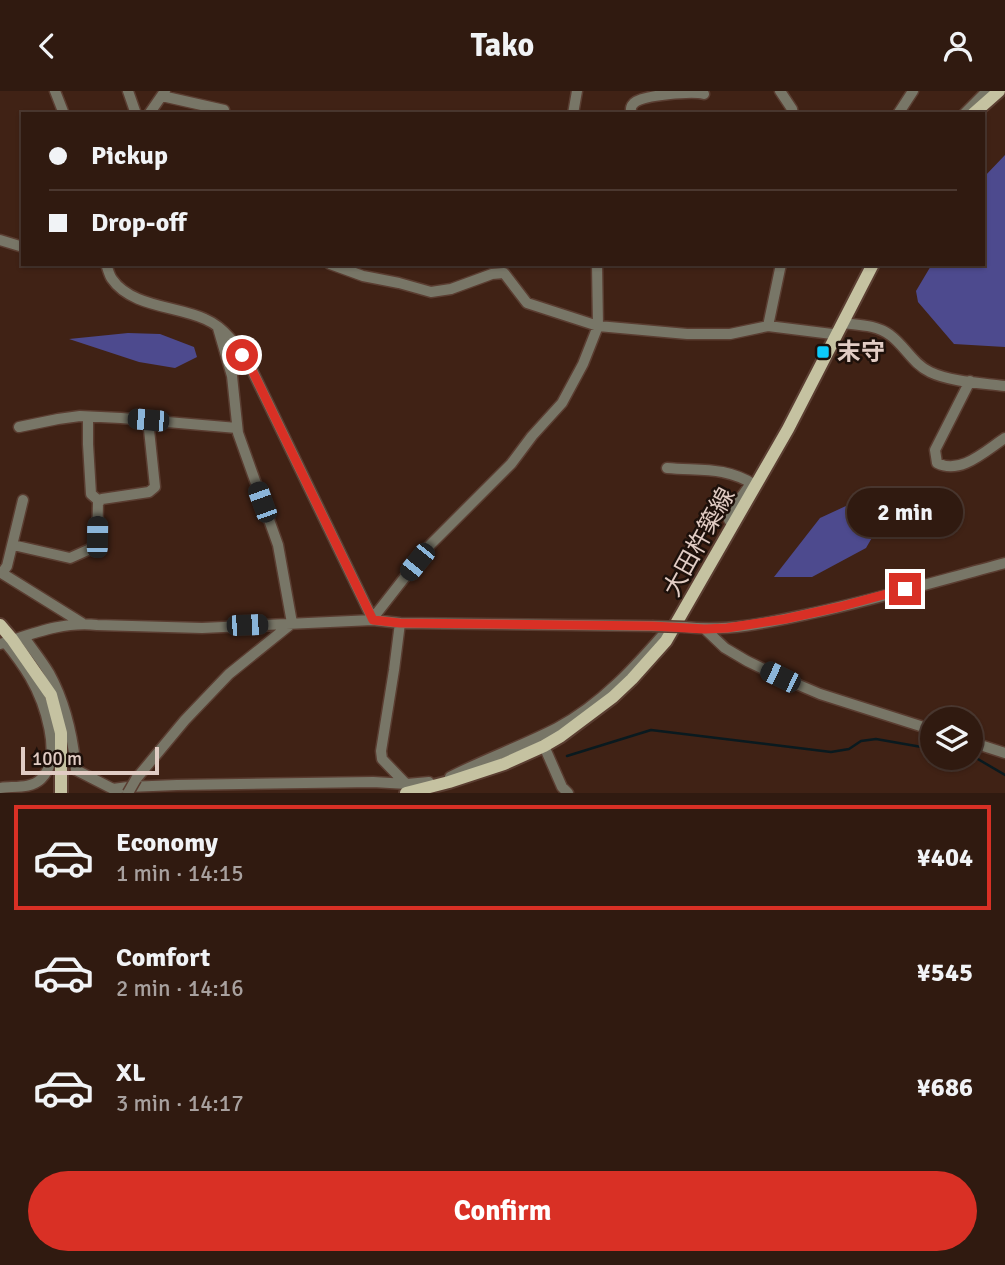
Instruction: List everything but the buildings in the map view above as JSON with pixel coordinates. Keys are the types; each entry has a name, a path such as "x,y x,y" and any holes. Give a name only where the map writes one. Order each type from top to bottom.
{"main road":[{"path":"974,112 999,91"},
{"name":"大田杵築線","path":"408,790 449,782 503,764 544,746 561,736 632,680 666,641 725,540 754,484 788,429 871,266"},
{"path":"0,625 51,695 61,733 61,793"}],"street":[{"path":"55,91 63,112"},
{"path":"128,91 135,112"},
{"path":"573,112 577,91"},
{"path":"780,91 793,112"},
{"path":"899,112 913,91"},
{"path":"966,112 987,91"},
{"path":"150,112 163,93 224,110"},
{"path":"630,112 632,104 640,100 664,95 704,94"},
{"path":"0,240 21,246"},
{"path":"107,266 111,279 137,299 206,320 232,339 252,370 373,619"},
{"path":"336,266 363,276 430,292 451,289 492,274 504,273 527,303 598,326 698,334 730,334 768,325 838,330 879,328 891,335 929,372 1005,386"},
{"path":"373,619 430,545 511,464 532,436 562,404 583,364 598,326 597,266"},
{"path":"768,325 781,266"},
{"path":"218,328 232,376 237,428 278,545 292,624"},
{"path":"970,381 935,450 937,463 946,467 966,464 1005,439"},
{"path":"19,427 58,419 88,417 237,428"},
{"path":"88,417 91,494 99,501"},
{"path":"13,545 69,558 97,546 97,503 102,499 149,492 155,487 148,420"},
{"path":"10,640 49,672 59,694 74,749 76,770 113,789 128,786 373,782 408,790 448,778 559,727 623,679 668,629 742,496 754,484 727,471 667,468"},
{"path":"23,500 7,566 1,572 82,624"},
{"path":"10,640 44,629 82,624 202,628 373,619 400,623 727,628 839,607 1005,563"},
{"path":"400,623 380,751 382,759 408,790"},
{"path":"128,793 136,779 185,720 229,674 292,624"},
{"path":"705,629 725,648 780,677 820,694 920,726"},
{"path":"0,788 30,785 41,780 50,767 53,747 42,705 10,640"},
{"path":"544,746 562,787 568,793"},
{"path":"983,746 1005,753"}],"shaded area":[{"path":"1005,155 1005,347 954,344 918,302 916,291 931,266 985,266 985,176"},
{"path":"128,333 160,334 194,347 197,357 175,368 139,362 69,339"},
{"path":"874,493 888,510 866,548 812,577 774,577 820,518"}],"waterway":[{"path":"567,756 651,730 831,752 849,749 861,741 876,739 920,747"},
{"path":"983,762 1005,775"}],"place":[{"name":"末守","path":"823,352"}],"route":[{"path":"242,355 252,370 373,620 400,623 727,628 785,619 905,589"}]}
